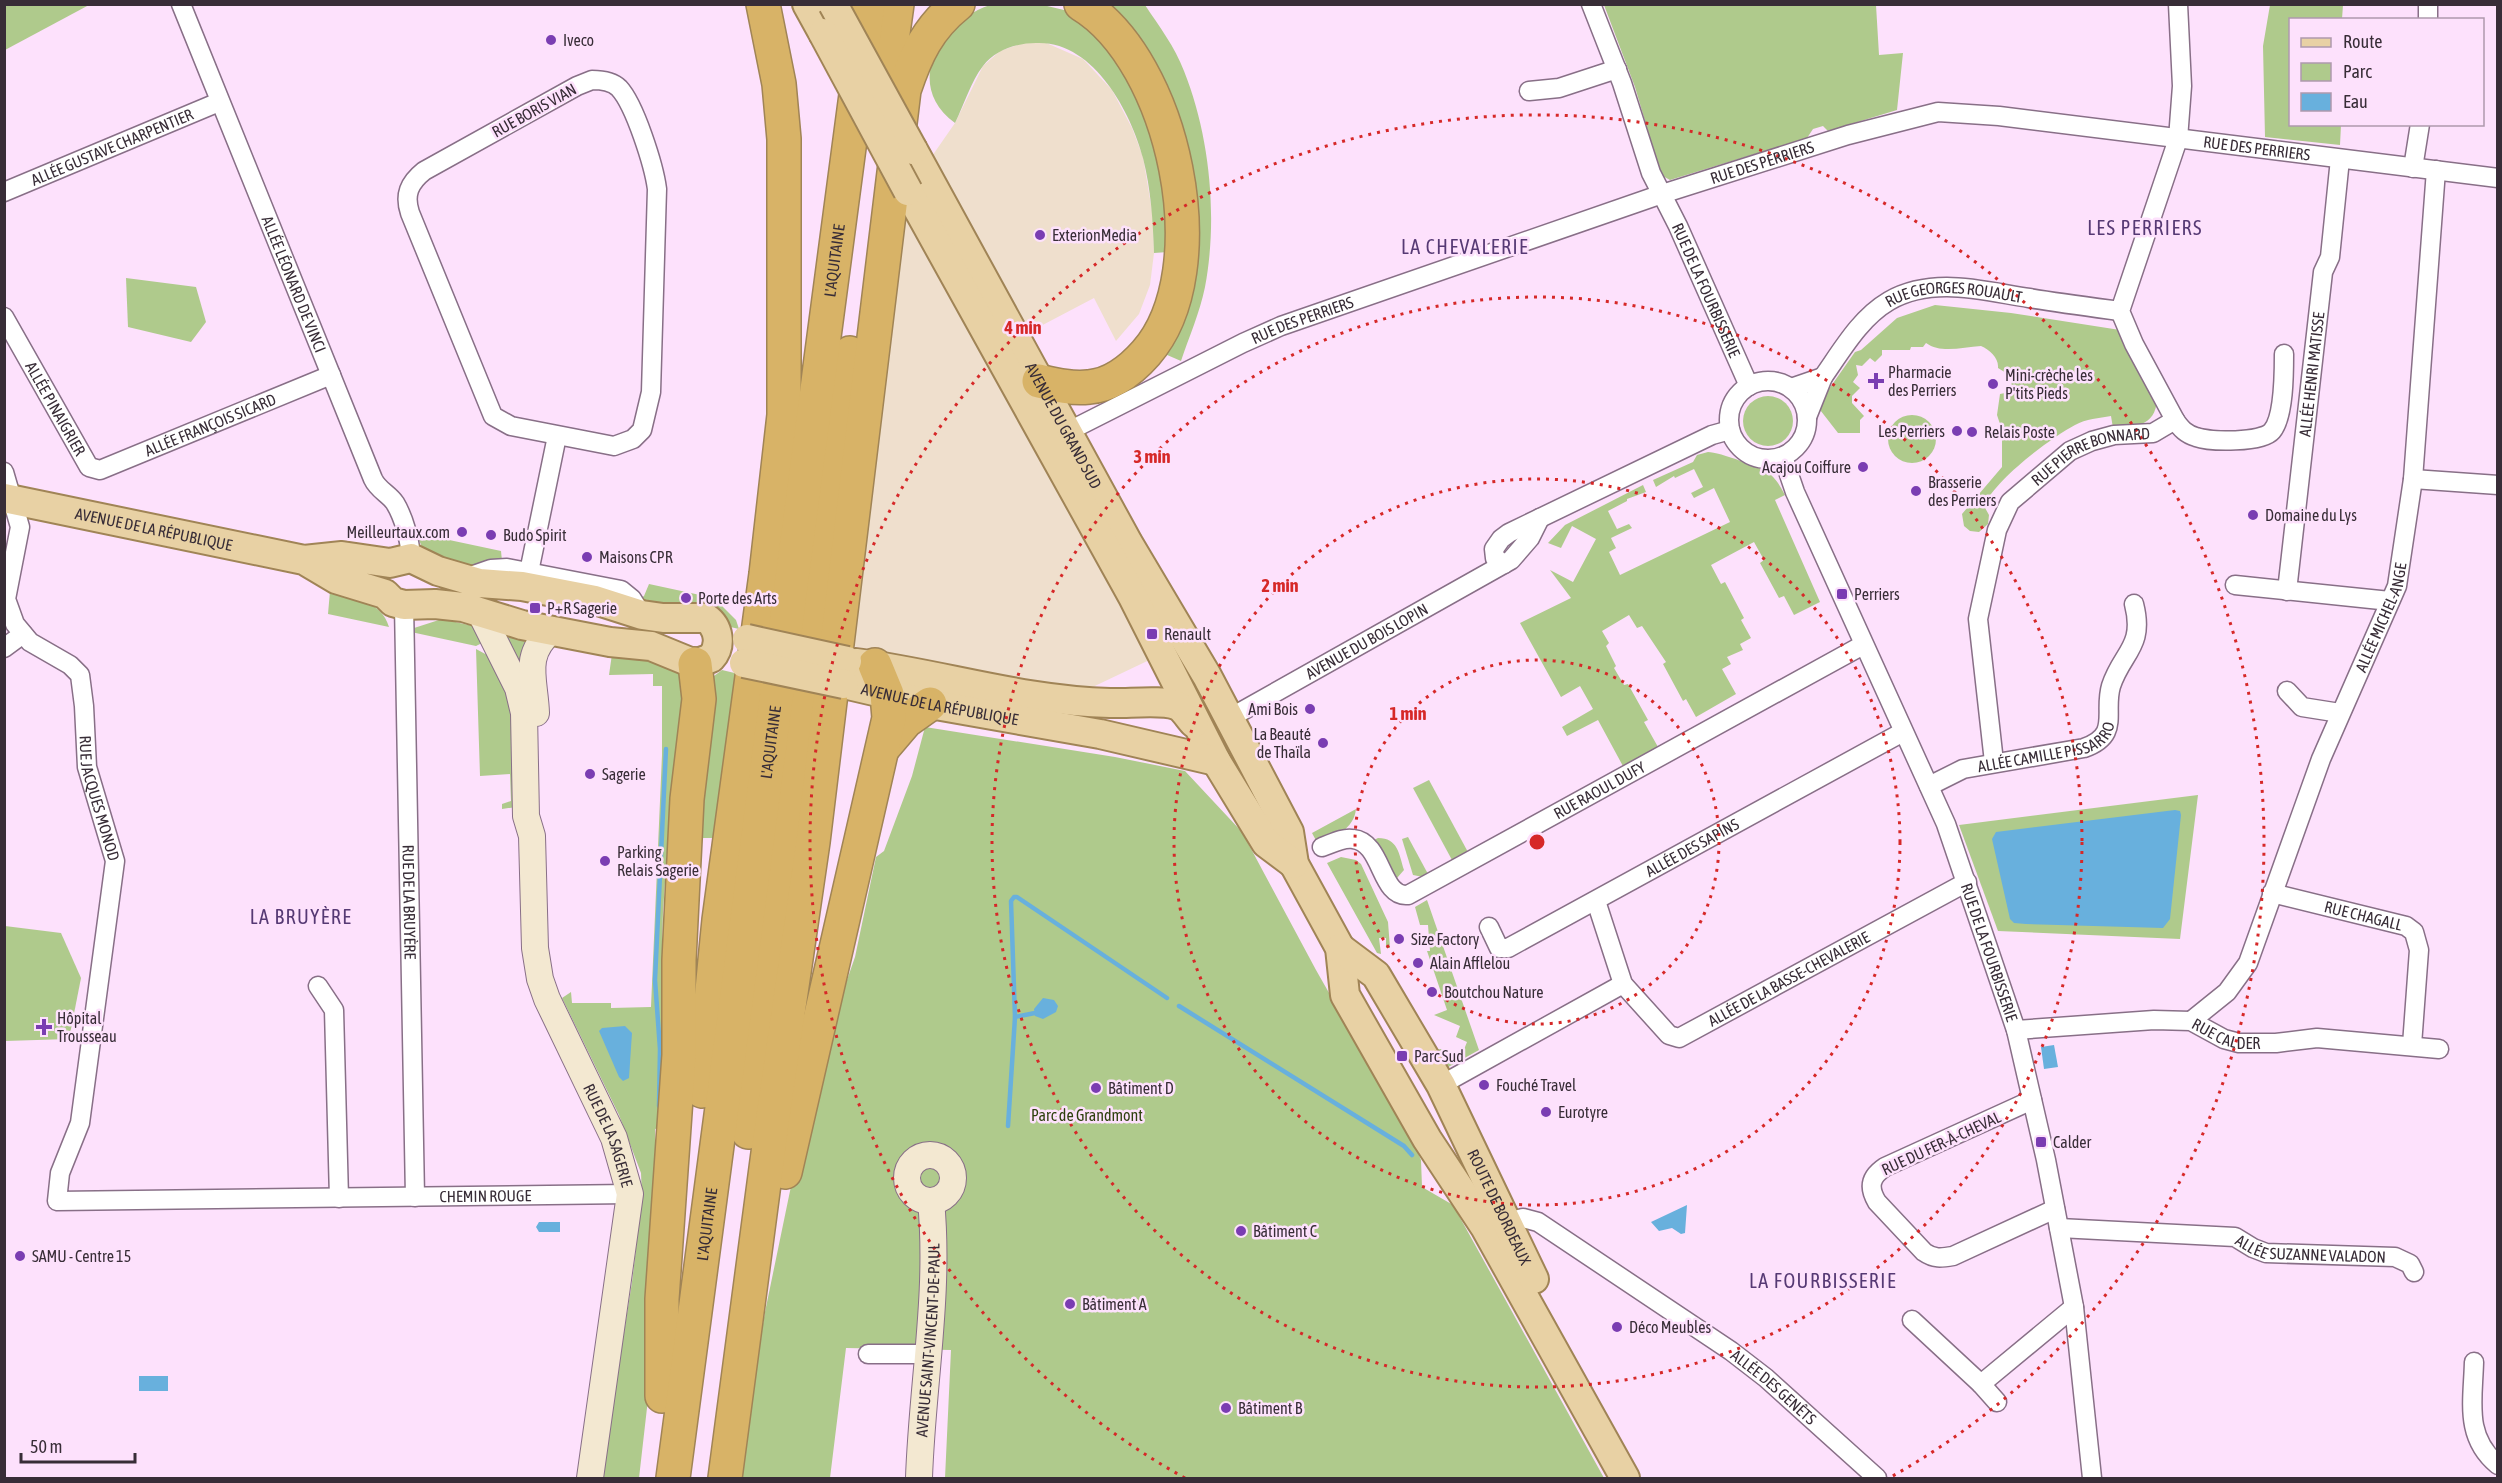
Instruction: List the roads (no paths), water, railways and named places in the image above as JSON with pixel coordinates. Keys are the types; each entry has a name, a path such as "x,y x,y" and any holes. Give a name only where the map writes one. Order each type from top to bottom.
{"highway":[{"path":"651,1479 706,1057 719,920 766,574 784,415 784,139 779,84 763,4"},
{"name":"L'AQUITAINE","path":"673,1479 868,4"},
{"name":"L'AQUITAINE","path":"702,1479 897,4"},
{"path":"725,1479 772,1123 813,842 904,90 923,41 933,26 958,4"},
{"path":"1039,381 1064,387 1091,387 1104,384 1130,370 1151,348 1166,325 1181,275 1180,201 1177,174 1164,126 1144,79 1129,54 1105,22 1081,4"},
{"path":"662,1396 662,1299 679,1055 679,960 687,799 703,661"},
{"path":"742,1349 764,1273 811,1050 834,964 889,718 863,676"},
{"path":"883,748 906,721 930,704"}],"main road":[{"name":"AVENUE DU GRAND SUD","path":"807,4 1133,597 1216,761 1266,843 1294,864"},
{"name":"AVENUE DU GRAND SUD","path":"833,4 1067,432 1160,599 1207,676 1289,832 1294,864"},
{"name":"AVENUE DE LA RÉPUBLIQUE","path":"6,498 304,560 342,556 401,560 463,579 522,586 574,596 642,615 706,618 717,630 746,651 863,676 930,704 1167,748 1216,761"},
{"name":"AVENUE DE LA RÉPUBLIQUE","path":"304,560 336,579 394,600 480,612 522,625 651,646 703,661 746,651"},
{"path":"394,600 384,578 401,560"},
{"path":"703,661 717,646 717,630"},
{"path":"1140,704 1160,681 1162,654"},
{"name":"AVENUE DE LA RÉPUBLIQUE","path":"863,676 912,670 1018,694 1081,702 1169,703 1179,706 1200,729"},
{"path":"1167,748 1200,729 1228,718"},
{"name":"ROUTE DE BORDEAUX","path":"1294,864 1340,948 1346,995 1427,1139 1485,1227 1625,1479"},
{"name":"ROUTE DE BORDEAUX","path":"1340,948 1376,975 1441,1085 1543,1296 1642,1479"}],"street":[{"name":"ALLÉE LÉONARD DE VINCI","path":"181,4 376,485 394,502 407,533 401,560"},
{"name":"RUE DE LA FOURBISSERIE","path":"1591,4 1617,69 1651,173 1749,386"},
{"path":"2178,4 2182,86 2178,139 2120,311 2134,344 2175,420 2182,431 2198,438 2251,440 2268,435 2277,423 2279,413 2284,354"},
{"path":"1529,91 1559,88 1617,69"},
{"name":"RUE BORIS VIAN","path":"600,80 614,84 624,96 655,175 657,189 651,392 644,425 638,435 628,442 605,446 557,436 503,423 490,411 406,199 411,184 424,171 577,86 600,80"},
{"name":"ALLÉE GUSTAVE CHARPENTIER","path":"4,192 219,102"},
{"name":"RUE DES PERRIERS","path":"1067,432 1281,326 1662,194 1848,135 1938,112 1990,115 2498,178"},
{"path":"2413,168 2420,126"},
{"name":"ALLÉE HENRI MATISSE","path":"2286,591 2323,272 2330,257 2340,159"},
{"name":"ALLÉE MICHEL-ANGE","path":"2192,1021 2227,992 2248,963 2321,759 2397,586 2413,479 2436,170"},
{"name":"RUE GEORGES ROUAULT","path":"1807,417 1823,377 1858,328 1889,301 1917,289 1951,286 2120,311"},
{"name":"ALLÉE PINAIGRIER","path":"4,317 89,467"},
{"name":"ALLÉE FRANÇOIS SICARD","path":"89,467 100,470 331,375"},
{"path":"1791,388 1823,377"},
{"path":"1770,381 1791,388 1804,405 1807,417 1803,439 1794,450 1783,457 1774,459 1753,456 1735,441 1730,430 1729,417 1732,404 1749,386 1770,381"},
{"name":"RUE PIERRE BONNARD","path":"1994,762 1978,619 1997,530 2010,502 2070,451 2092,441 2114,435 2153,433 2175,420"},
{"name":"AVENUE DU BOIS LOPIN","path":"1228,718 1504,564 1495,558 1494,549 1496,543 1509,533 1712,435 1730,430"},
{"path":"529,572 557,436"},
{"name":"RUE DE LA FOURBISSERIE","path":"1783,457 1795,492 1929,786 1967,882 1983,937 2016,1030 2060,1228 2074,1307 2092,1479"},
{"path":"2413,479 2498,484"},
{"path":"4,648 23,634 15,624 6,599 20,527 6,498"},
{"path":"463,579 491,569 507,568 621,590 632,599 642,615"},
{"path":"2235,585 2390,601"},
{"name":"RUE DE LA BRUYÈRE","path":"394,600 415,1197"},
{"name":"ALLÉE CAMILLE PISSARRO","path":"1929,786 1963,769 2084,748 2103,737 2109,726 2110,688 2127,658 2136,632 2137,622 2133,603"},
{"name":"RUE DE LA SAGERIE","path":"480,612 521,699 524,713 526,816 532,836 535,948 540,979 547,999 614,1138 630,1194 591,1479"},
{"name":"RUE DE LA SAGERIE","path":"532,836 538,816 536,703 532,658 538,644 551,631"},
{"name":"RUE JACQUES MONOD","path":"23,634 30,642 70,665 80,675 84,706 85,753 115,861 80,1123 60,1173 57,1201"},
{"name":"RUE RAOUL DUFY","path":"1322,847 1350,838 1362,841 1373,853 1394,891 1401,896 1408,896 1863,645"},
{"path":"2287,691 2302,707 2340,713"},
{"name":"ALLÉE DES SAPINS","path":"1489,927 1499,948 1505,950 1904,732"},
{"name":"ALLÉE DE LA BASSE-CHEVALERIE","path":"1596,901 1623,984 1669,1035 1679,1038 1967,882"},
{"name":"RUE CHAGALL","path":"2272,893 2406,927 2414,932 2419,950 2412,1046"},
{"path":"1441,1085 1623,984"},
{"path":"318,986 334,1010 339,1198"},
{"name":"RUE CALDER","path":"2016,1030 2154,1020 2192,1021 2224,1039 2239,1043 2276,1043 2317,1038 2439,1048"},
{"name":"RUE DU FER-À-CHEVAL","path":"2032,1100 1885,1167 1875,1173 1871,1183 1871,1192 1877,1202 1924,1252 1931,1257 1941,1258 1953,1256 2055,1209"},
{"name":"CHEMIN ROUGE","path":"57,1201 630,1194"},
{"name":"AVENUE SAINT-VINCENT-DE-PAUL","path":"919,1479 934,1232 931,1201"},
{"name":"ALLÉE DES GENÊTS","path":"1507,1222 1531,1219 1585,1252 1760,1373 1877,1479"},
{"name":"ALLÉE SUZANNE VALADON","path":"2060,1228 2235,1237 2266,1253 2396,1257 2410,1264 2414,1272"},
{"path":"1981,1384 2074,1307"},
{"path":"1912,1320 1981,1384 1997,1402"},
{"path":"868,1354 926,1354"},
{"path":"2474,1362 2475,1436 2487,1456 2498,1465"}],"water":[{"path":"2180,811 2181,815 2170,919 2163,928 2026,924 2014,923 2010,919 1992,839 1996,832"},
{"path":"1043,998 1054,1000 1058,1006 1056,1012 1043,1019 1035,1016 1034,1009"},
{"path":"625,1026 632,1033 629,1078 623,1081 619,1077 599,1031 602,1028"},
{"path":"2054,1045 2058,1067 2044,1069 2041,1047"},
{"path":"1687,1205 1685,1233 1681,1234 1672,1228 1659,1231 1651,1222"},
{"path":"539,1222 560,1222 560,1232 539,1232 536,1227"},
{"path":"139,1376 168,1376 168,1391 139,1391"}],"waterway":[{"path":"659,1106 660,1049 655,980 666,749"},
{"path":"1015,1017 1011,901 1014,897 1167,998"},
{"path":"1179,1006 1404,1146 1412,1155"},
{"path":"1008,1126 1015,1017 1040,1012"}],"place":[{"name":"Iveco","path":"551,40"},
{"name":"ExterionMedia","path":"1040,235"},
{"name":"Pharmacie des Perriers","path":"1876,381"},
{"name":"Mini-crèche les P'tits Pieds","path":"1993,384"},
{"name":"Les Perriers","path":"1957,431"},
{"name":"Relais Poste","path":"1972,432"},
{"name":"Acajou Coiffure","path":"1863,467"},
{"name":"Brasserie des Perriers","path":"1916,491"},
{"name":"Domaine du Lys","path":"2253,515"},
{"name":"Meilleurtaux.com","path":"462,532"},
{"name":"Budo Spirit","path":"491,535"},
{"name":"Maisons CPR","path":"587,557"},
{"name":"Perriers","path":"1842,594"},
{"name":"Porte des Arts","path":"686,598"},
{"name":"P+R Sagerie","path":"535,608"},
{"name":"Renault","path":"1152,634"},
{"name":"Ami Bois","path":"1310,709"},
{"name":"La Beauté de Thaïla","path":"1323,743"},
{"name":"Sagerie","path":"590,774"},
{"name":"Parking Relais Sagerie","path":"605,861"},
{"name":"Size Factory","path":"1399,939"},
{"name":"Alain Afflelou","path":"1418,963"},
{"name":"Boutchou Nature","path":"1432,992"},
{"name":"Hôpital Trousseau","path":"44,1027"},
{"name":"Parc Sud","path":"1402,1056"},
{"name":"Fouché Travel","path":"1484,1085"},
{"name":"Bâtiment D","path":"1096,1088"},
{"name":"Eurotyre","path":"1546,1112"},
{"name":"Calder","path":"2041,1142"},
{"name":"Bâtiment C","path":"1241,1231"},
{"name":"SAMU - Centre 15","path":"20,1256"},
{"name":"Bâtiment A","path":"1070,1304"},
{"name":"Déco Meubles","path":"1617,1327"},
{"name":"Bâtiment B","path":"1226,1408"}],"district":[{"name":"LES PERRIERS","path":"2145,228"},
{"name":"LA CHEVALERIE","path":"1465,247"},
{"name":"LA BRUYÈRE","path":"301,917"},
{"name":"LA FOURBISSERIE","path":"1823,1281"}],"park label":[{"name":"Parc de Grandmont","path":"1087,1115"}]}
